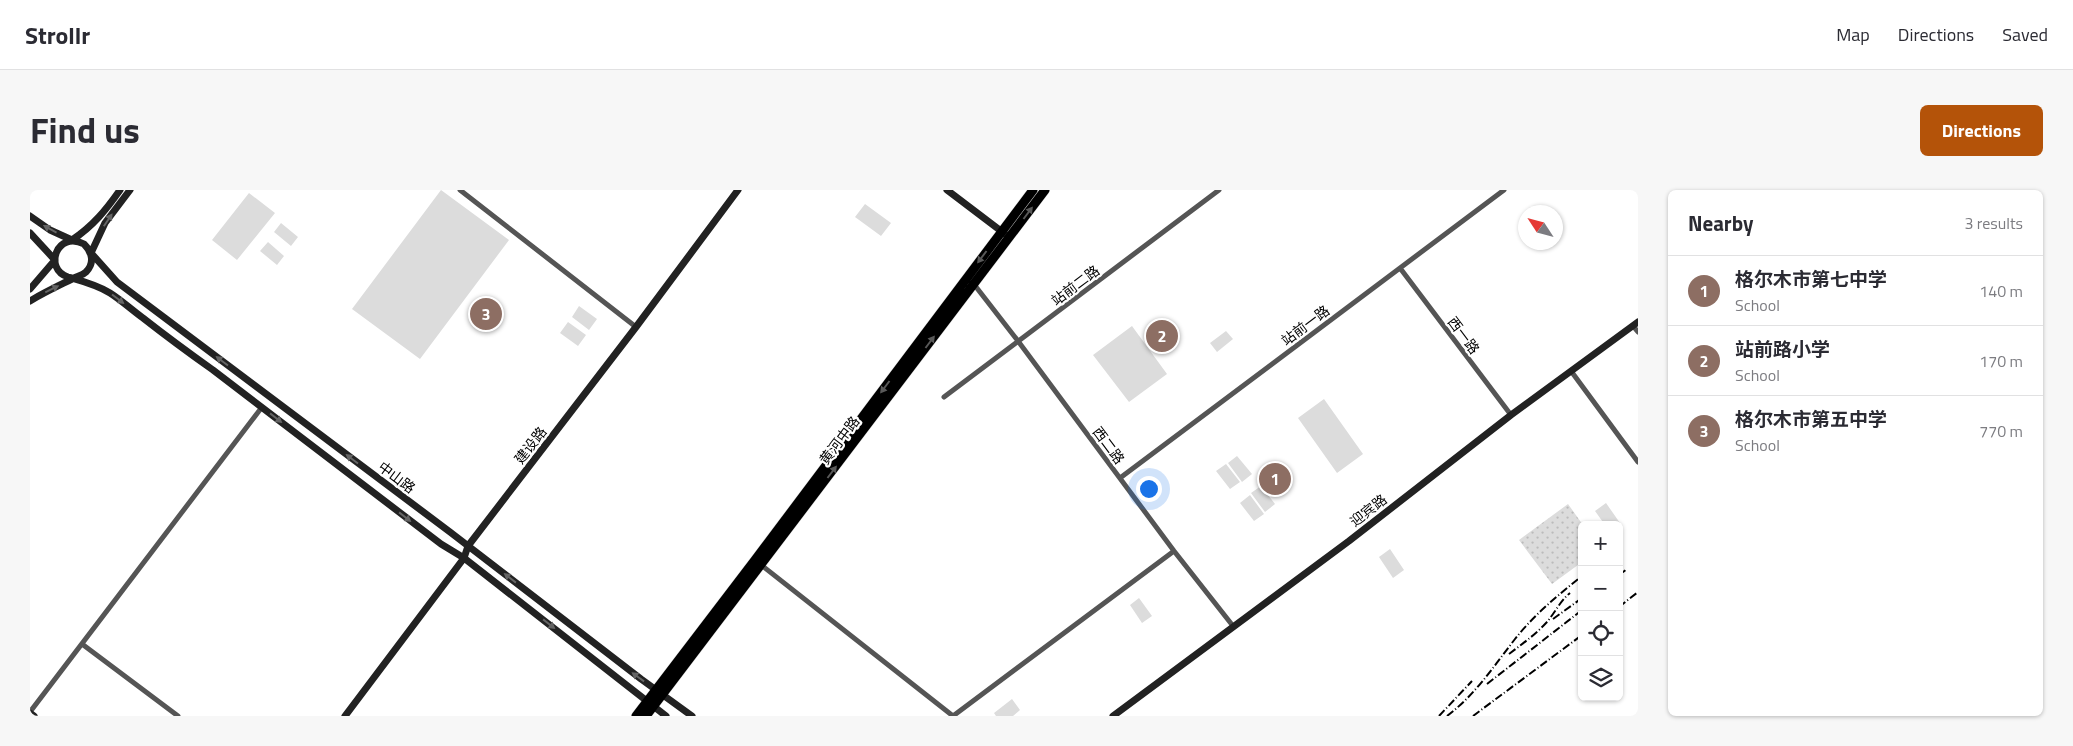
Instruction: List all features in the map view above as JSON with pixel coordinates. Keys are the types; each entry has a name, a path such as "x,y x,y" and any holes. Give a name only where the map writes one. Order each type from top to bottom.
{"highway":[{"name":"黄河中路","path":"651,703 1005,234 1033,190"},
{"name":"黄河中路","path":"1005,234 1045,190"},
{"path":"636,716 651,703"},
{"path":"646,716 651,703"}],"main road":[{"path":"30,289 55,260 58,248 90,228 120,190"},
{"path":"91,253 105,223 130,190"},
{"name":"建设路","path":"345,716 464,558 468,546 636,327 738,190"},
{"path":"947,190 1005,234"},
{"path":"30,216 50,230 84,244 91,253 92,260 88,270 83,275 75,277 30,301"},
{"path":"30,233 55,260 57,268 62,274 75,277"},
{"name":"中山路","path":"91,253 117,282 692,716"},
{"name":"中山路","path":"75,277 109,293 441,544 464,558 666,716"},
{"name":"迎宾路","path":"1113,716 1349,541 1511,415 1636,326"},
{"path":"30,712 34,716"}],"street":[{"path":"460,190 636,327"},
{"name":"站前二路","path":"944,398 1220,190"},
{"name":"站前一路","path":"1120,478 1504,190"},
{"name":"西一路","path":"1400,268 1511,415"},
{"name":"西二路","path":"970,281 1018,341 1174,551 1233,626"},
{"path":"1571,371 1638,462"},
{"path":"30,712 262,407"},
{"path":"758,563 953,716 1174,551"},
{"path":"82,644 178,716"}],"shaded area":[{"path":"441,190 509,240 420,359 352,309"},
{"path":"249,193 275,213 237,260 212,240"},
{"path":"865,204 891,223 881,236 855,217"},
{"path":"281,223 298,237 291,246 274,232"},
{"path":"268,242 284,256 277,265 260,251"},
{"path":"579,306 597,319 589,330 572,317"},
{"path":"568,322 586,335 578,346 560,333"},
{"path":"1132,326 1167,374 1129,402 1093,355"},
{"path":"1226,331 1233,339 1217,352 1210,343"},
{"path":"1324,399 1363,454 1337,473 1298,418"},
{"path":"1237,456 1252,474 1242,482 1228,463"},
{"path":"1226,464 1240,482 1230,489 1216,471"},
{"path":"1261,486 1275,504 1265,512 1251,493"},
{"path":"1250,495 1264,514 1254,521 1240,503"},
{"path":"1606,503 1619,521 1602,521 1595,511"},
{"path":"1568,504 1580,521 1578,521 1578,565 1552,584 1519,540"},
{"path":"1390,549 1404,570 1393,578 1379,557"},
{"path":"1139,598 1152,616 1142,623 1130,605"},
{"path":"1012,699 1020,710 1013,716 996,716 994,713"}],"railway":[{"path":"1623,572 1627,569"},
{"path":"1447,716 1475,690 1530,622 1578,579"},
{"path":"1623,604 1638,592"},
{"path":"1509,654 1542,627 1570,593"},
{"path":"1553,619 1578,601"},
{"path":"1487,684 1581,611"},
{"path":"1473,716 1578,638"},
{"path":"1439,716 1472,681"}],"place":[{"name":"格尔木市第五中学","path":"486,314"},
{"name":"站前路小学","path":"1162,336"},
{"name":"格尔木市第七中学","path":"1275,479"}]}
